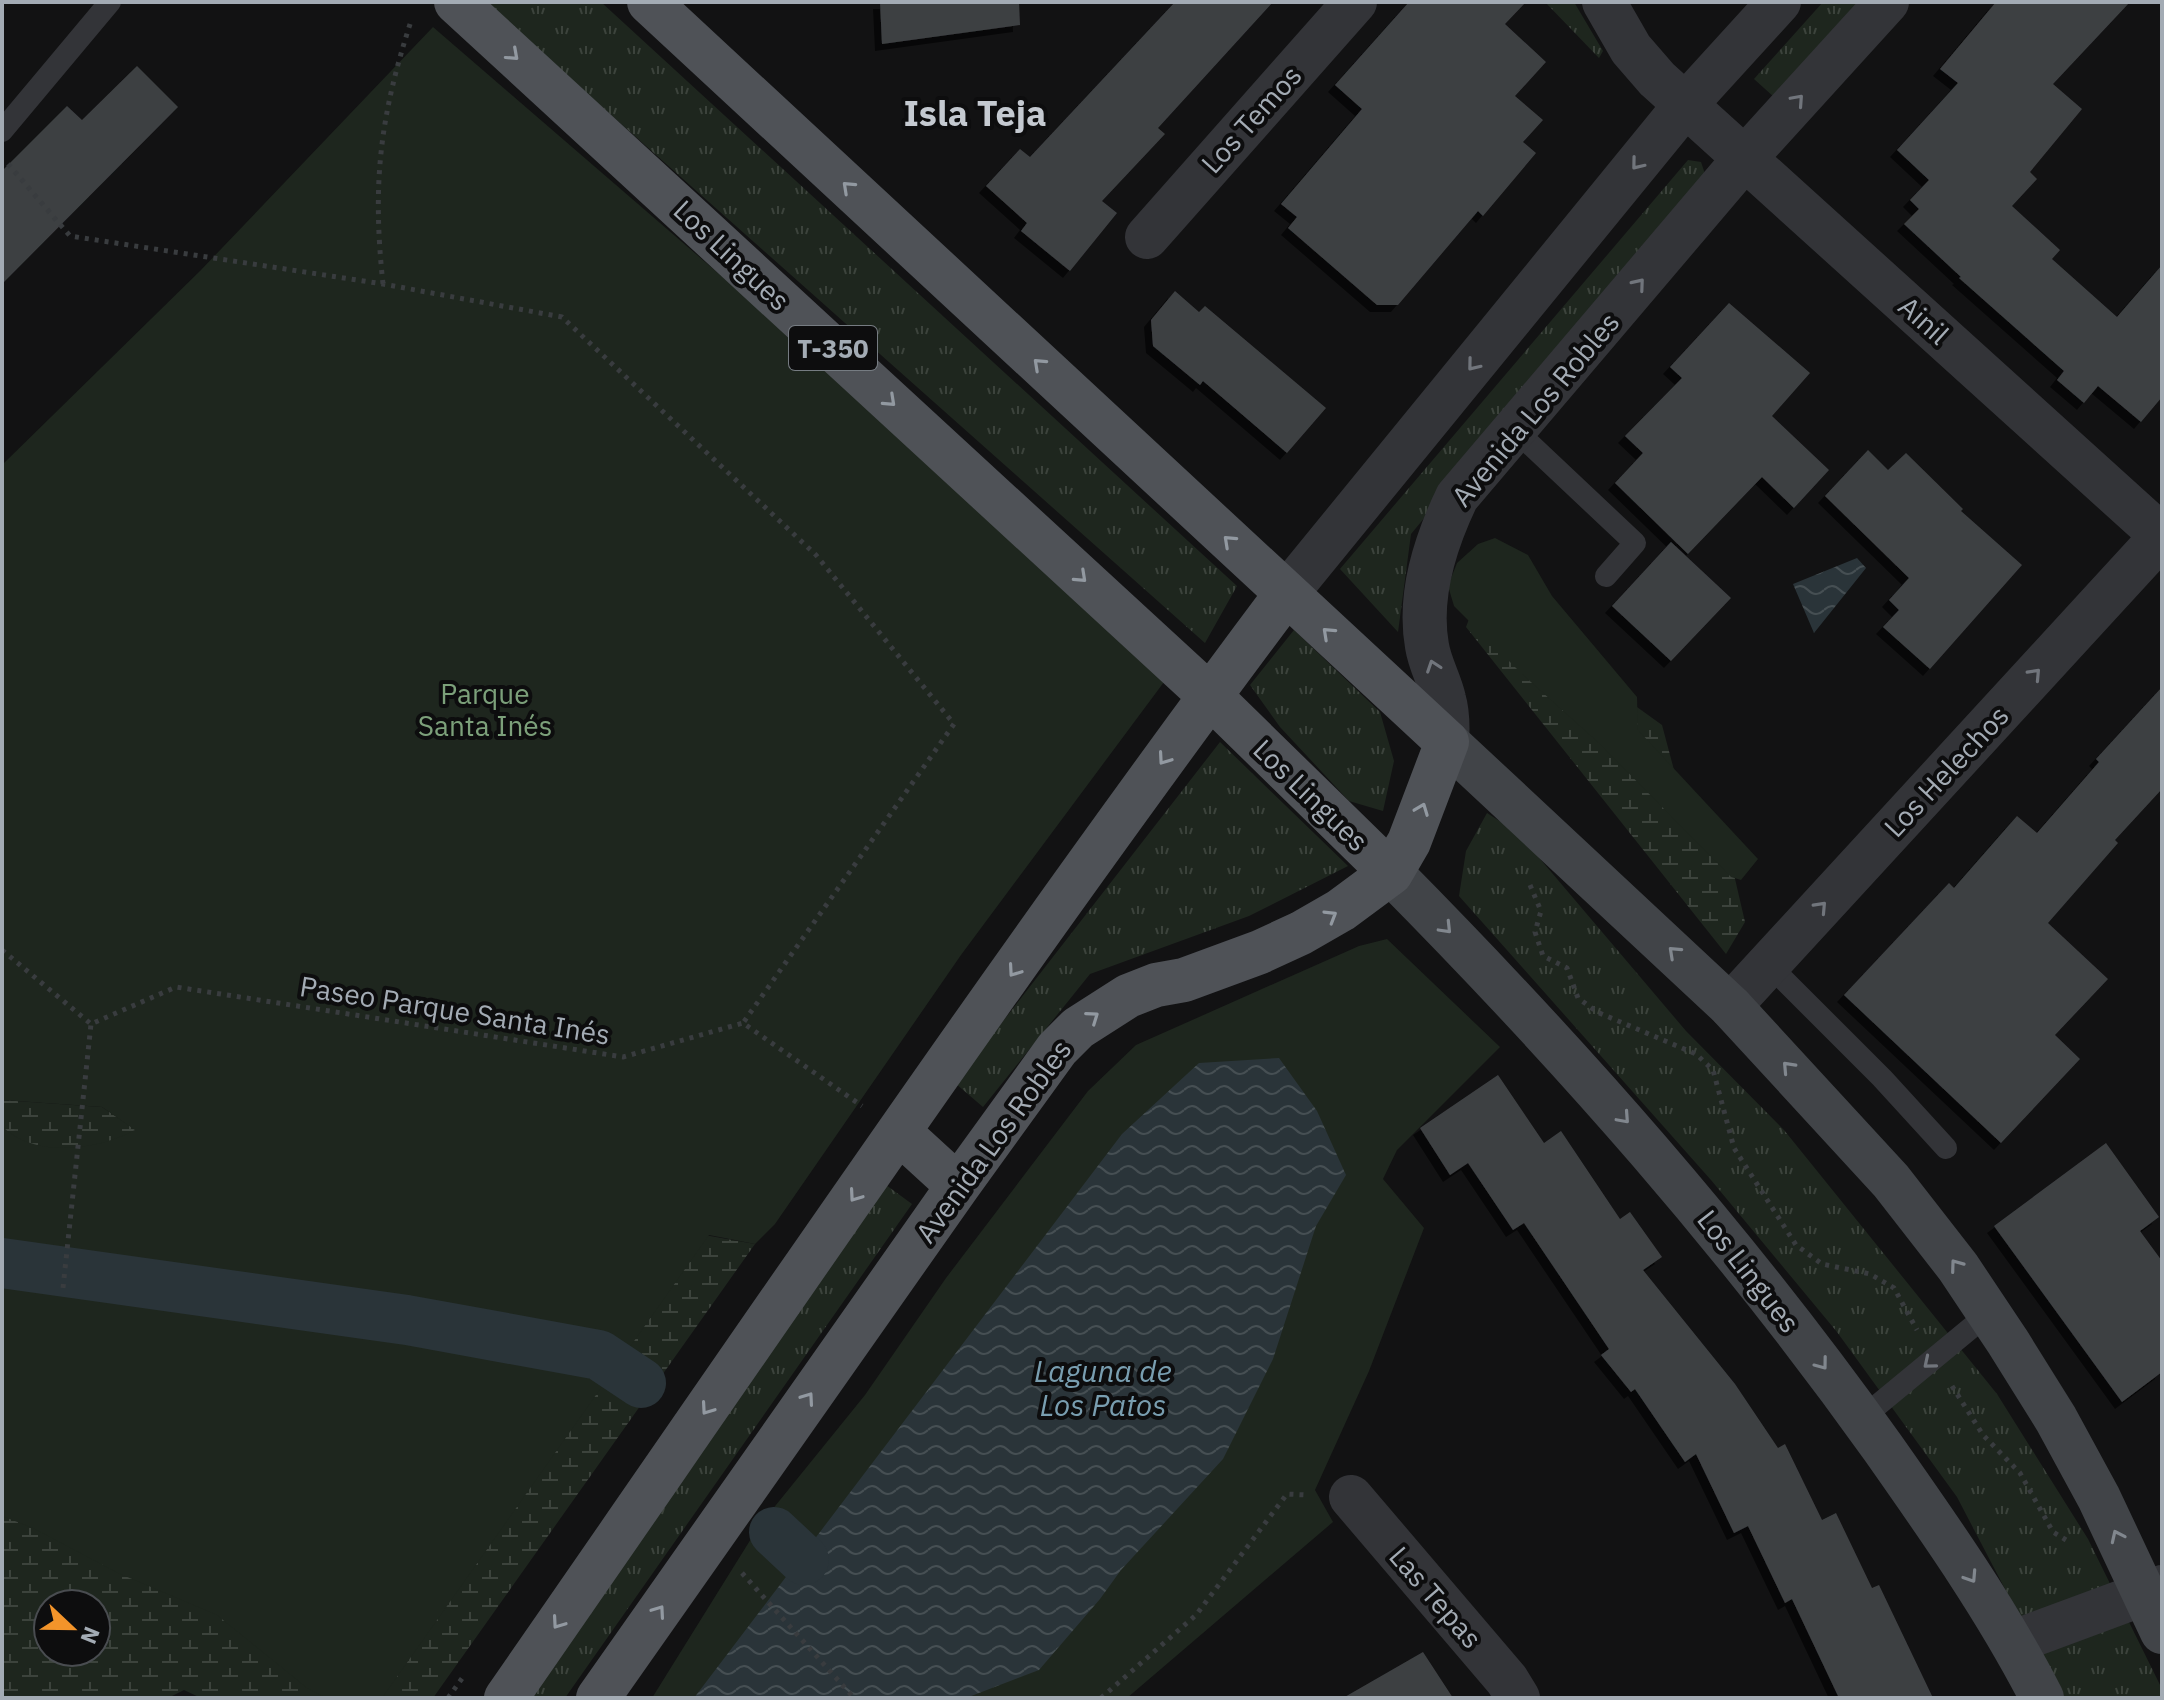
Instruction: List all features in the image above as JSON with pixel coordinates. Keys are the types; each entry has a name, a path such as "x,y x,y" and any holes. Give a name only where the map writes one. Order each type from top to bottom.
{"main road":[{"path":"649,2 1730,1006 1891,1181 1958,1267 2056,1419 2156,1605"},
{"name":"Los Lingues","path":"435,6 1210,696 1515,998 1633,1128 1745,1263 1862,1418 2014,1642 2042,1698"},
{"path":"506,1698 899,1132 1286,594"},
{"name":"Avenida Los Robles","path":"598,1698 1057,1049 1078,1028 1128,996 1156,985 1184,980 1301,933 1341,910 1391,873 1409,842 1447,742"},
{"path":"899,1132 958,1186"}],"street":[{"name":"Los Temos","path":"1147,237 1355,2"},
{"name":"Ainil","path":"1604,2 1631,49 1657,79 2162,536"},
{"path":"1286,594 1686,104 1779,2"},
{"name":"Avenida Los Robles","path":"1447,742 1445,699 1427,649 1426,590 1443,527 1457,497 1745,158 1887,2"},
{"name":"Los Helechos","path":"1730,1006 2162,536"},
{"name":"Las Tepas","path":"1351,1497 1507,1680 1518,1698"},
{"path":"2014,1642 2156,1605"}],"lane":[{"path":"2,131 110,2"},
{"path":"1515,430 1635,543 1606,576"},
{"path":"1768,964 1873,1068 1946,1148"},
{"path":"1862,1418 1989,1313"}],"path":[{"path":"383,284 377,228 377,172 384,115 396,67 435,6"},
{"path":"2,157 70,236 383,284 562,317 816,555 954,724 743,1023 899,1132"},
{"path":"1530,818 1518,833 1531,891 1541,911 1535,932 1543,956 1567,968 1578,998 1597,1012 1696,1054 1713,1070 1734,1148 1796,1245 1822,1264 1870,1274 1894,1288 1933,1360 1983,1435 2020,1473 2053,1532 2076,1546"},
{"path":"2,950 91,1024 63,1288"},
{"name":"Paseo Parque Santa Inés","path":"91,1024 176,987 623,1057 743,1023"},
{"path":"1101,1698 1196,1615 1287,1494 1351,1497"},
{"path":"750,1579 854,1698"}],"green space":[{"path":"484,2 601,2 1237,586 1205,643"},
{"path":"1545,2 1574,2 1603,51 1599,58"},
{"path":"1823,2 1859,2 1774,97 1754,79"},
{"name":"Parque Santa Inés","path":"433,27 777,324 1164,682 961,955 775,1224 755,1244 709,1235 382,1698 326,1698 307,1688 217,1615 118,1573 33,1528 2,1516 2,1126 31,1143 67,1148 103,1142 135,1130 102,1107 2,1100 2,465 201,270"},
{"path":"1688,160 1701,162 1706,177 1411,534 1398,632 1340,569"},
{"path":"1495,538 1528,555 1552,596 1637,697 1638,730 1758,859 1741,880 1731,877 1600,744 1522,674 1454,606 1448,586 1457,563 1478,544"},
{"path":"1476,601 1595,677 1662,725 1674,770 1732,866 1745,922 1726,954 1466,627"},
{"path":"1294,630 1380,712 1394,761 1383,811 1349,801 1280,727 1250,685"},
{"path":"1220,742 1348,866 1249,916 1090,974 983,1107 955,1083"},
{"path":"1487,813 1518,833 1686,1031 1784,1130 1997,1394 2088,1539 2162,1689 2162,1698 2062,1698 1957,1497 1837,1332 1711,1180 1459,896 1466,851"},
{"path":"1387,939 1500,1047 1397,1150 1383,1179 1424,1228 1369,1371 1315,1490 1333,1522 1127,1698 652,1698 759,1526 865,1395 946,1278 1088,1091 1136,1045 1359,946"},
{"path":"2,1100 102,1107 343,1268 469,1193 755,1244 433,1698 201,1698 184,1690 168,1698 2,1698"},
{"path":"886,1185 912,1204 565,1698 529,1698"}],"water":[{"path":"1857,558 1866,568 1814,633 1793,584"},
{"name":"Laguna de Los Patos","path":"1279,1058 1317,1111 1346,1175 1316,1226 1273,1359 1223,1459 1121,1570 1039,1670 966,1698 694,1698 1122,1134 1199,1063"}],"building":[{"path":"880,2 1019,2 1020,25 882,44"},
{"path":"1175,2 1273,2 1158,128 1165,134 1102,201 1117,213 1070,271 1021,231 1027,223 986,186 1020,149 1030,157"},
{"path":"1409,2 1526,2 1505,24 1546,62 1515,96 1543,120 1523,142 1536,153 1483,216 1478,211 1398,305 1377,305 1288,228 1297,217 1281,204 1362,109 1335,85"},
{"path":"1996,2 2130,2 2053,84 2082,109 2030,172 2037,179 2012,206 2060,250 2052,259 2117,317 2162,265 2162,397 2141,422 2098,386 2084,403 2057,380 2064,371 1959,278 1904,224 1919,209 1910,200 1929,180 1897,150 1958,83 1940,69"},
{"path":"137,66 178,107 2,284 2,171 67,106 82,120"},
{"path":"1175,291 1199,312 1205,306 1326,408 1287,453 1203,381 1200,385 1153,346 1151,320"},
{"path":"1729,303 1810,373 1772,416 1829,470 1794,508 1762,477 1688,554 1615,483 1643,453 1625,436 1682,378 1670,367"},
{"path":"1868,450 1888,470 1906,453 1963,509 1961,511 2022,565 1930,669 1883,627 1899,610 1889,600 1909,578 1825,496"},
{"path":"1671,542 1731,598 1671,661 1612,606"},
{"path":"2162,687 2162,789 2115,840 2118,843 2048,923 2108,979 2055,1035 2080,1059 2001,1143 1844,995 1949,883 1954,888 2017,816 2037,833 2099,762 2096,759"},
{"path":"1498,1075 1544,1143 1561,1131 1620,1219 1630,1212 1662,1257 1643,1270 1735,1384 1778,1448 1785,1444 1822,1520 1836,1513 1872,1588 1879,1585 1933,1698 1839,1698 1792,1599 1785,1603 1748,1526 1734,1533 1696,1454 1685,1462 1635,1389 1631,1392 1601,1355 1609,1349 1524,1223 1513,1230 1468,1163 1450,1175 1420,1128"},
{"path":"2106,1143 2159,1217 2140,1231 2162,1261 2162,1372 2122,1402 1994,1226"},
{"path":"1423,1652 1453,1698 1343,1698"}],"waterway":[{"path":"2,1263 407,1320 599,1355 641,1383"},
{"path":"774,1532 804,1560"}],"district":[{"name":"Isla Teja","path":"975,112"}]}
